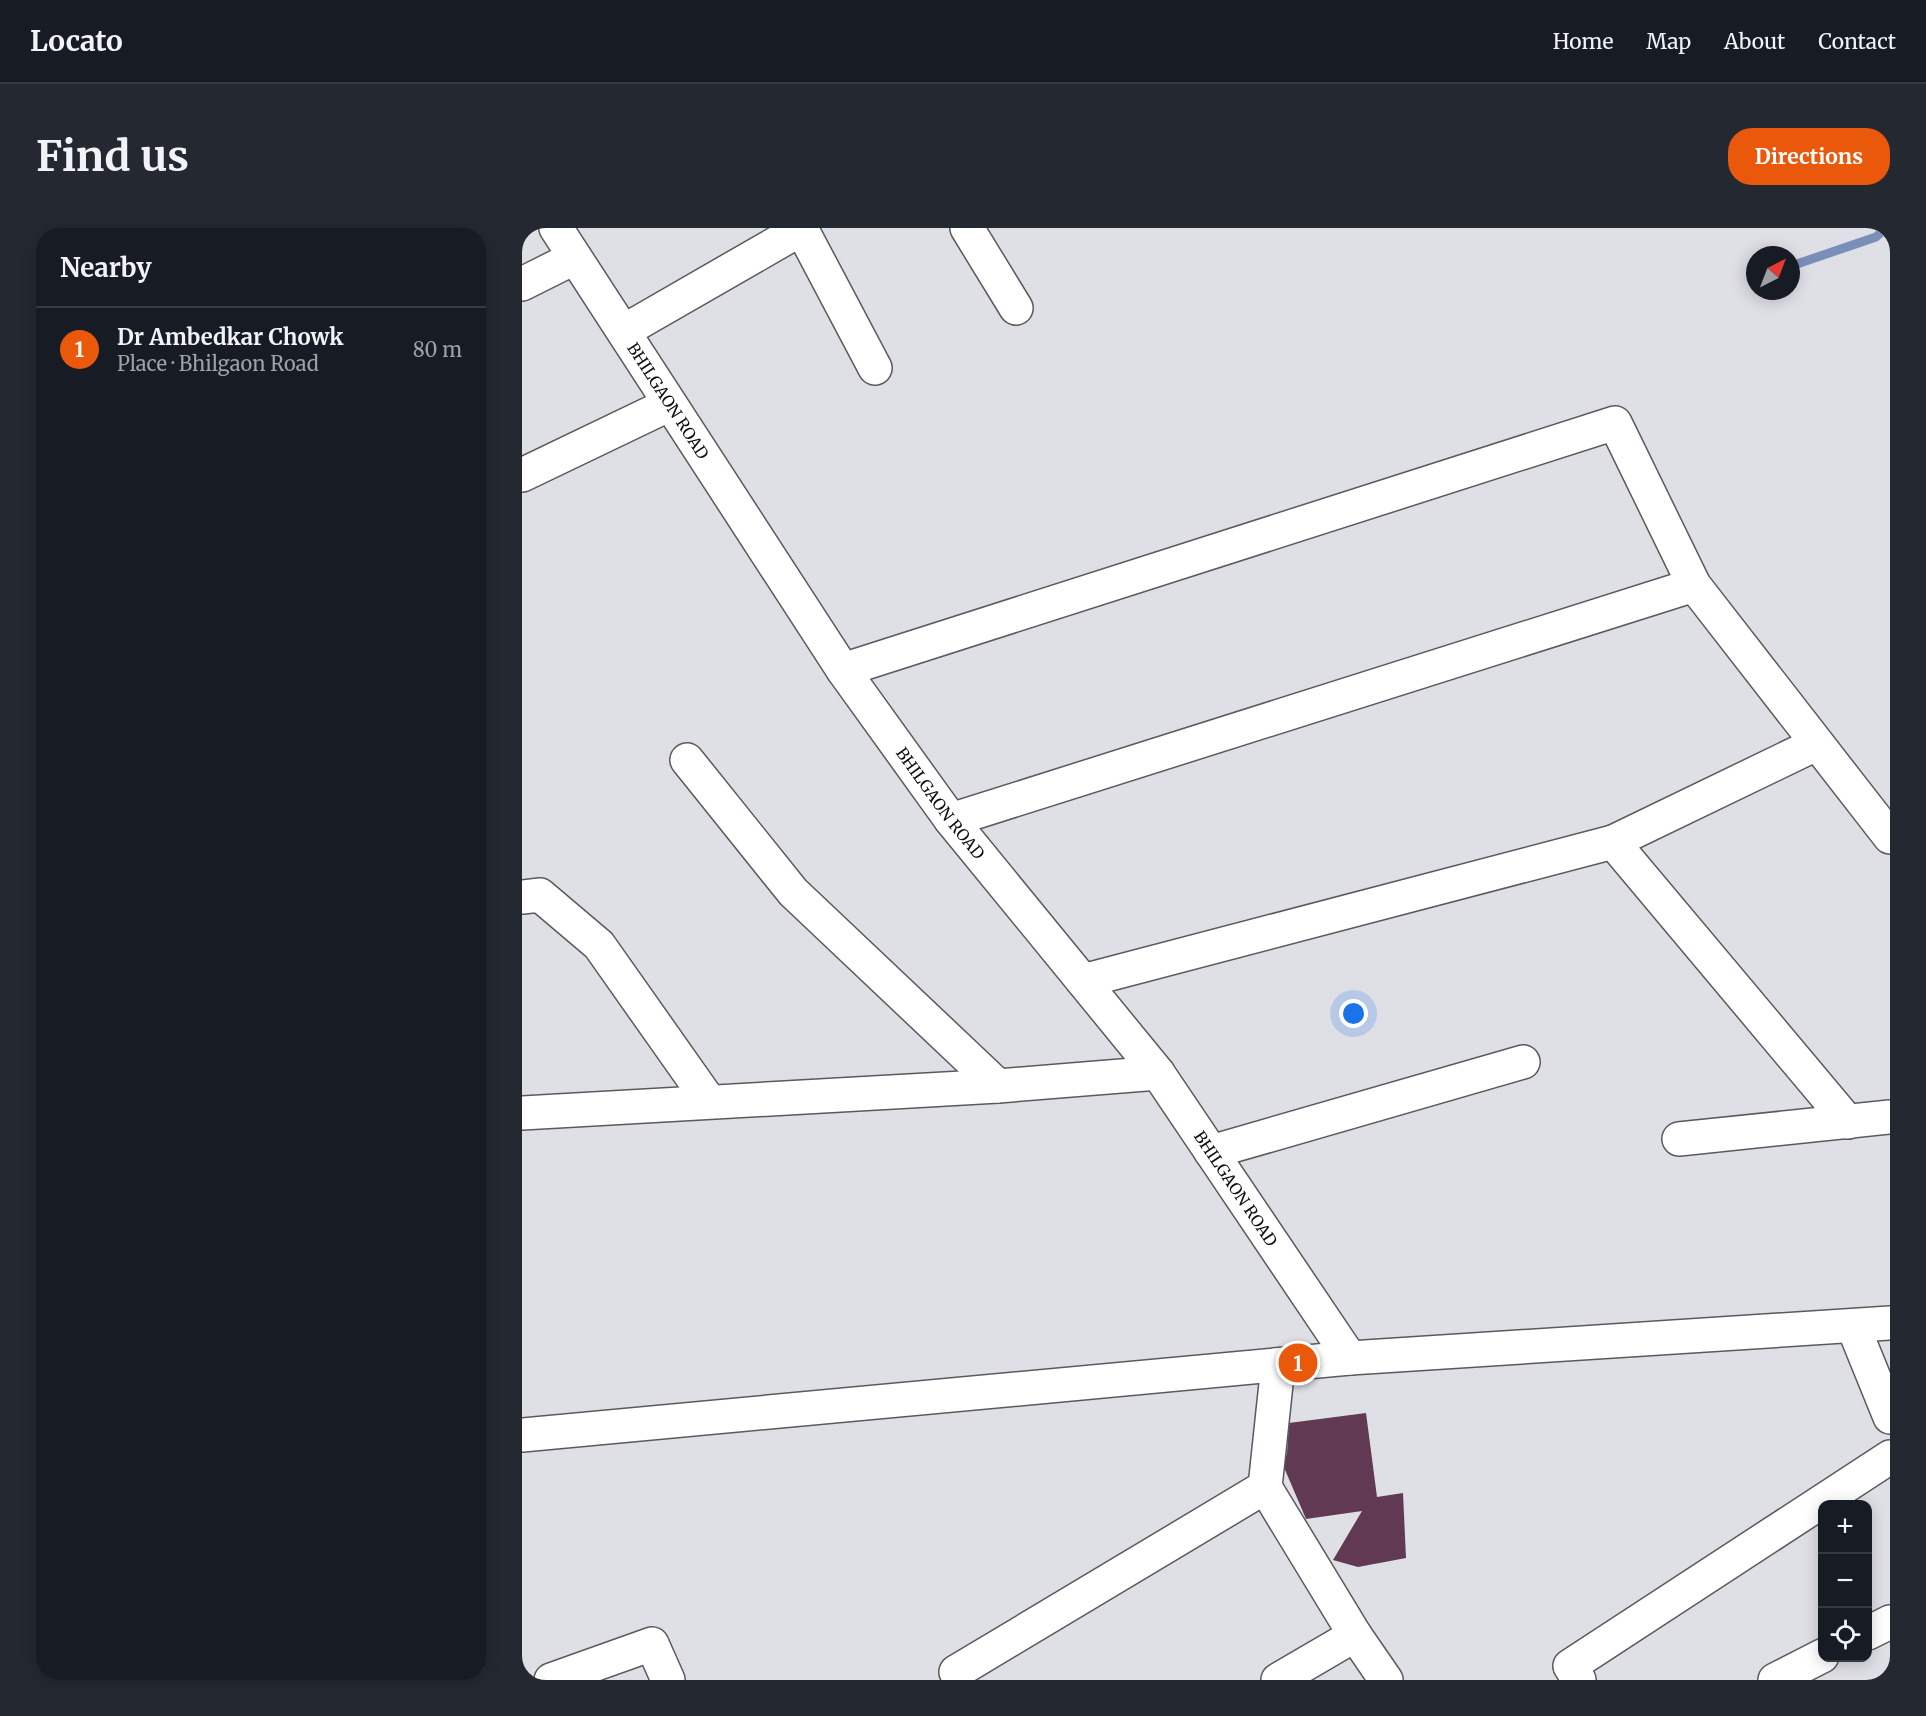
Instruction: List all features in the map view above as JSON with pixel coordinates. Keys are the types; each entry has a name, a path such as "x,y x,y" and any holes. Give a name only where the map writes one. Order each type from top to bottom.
{"street":[{"name":"BHILGAON ROAD","path":"556,228 843,670 951,820 1158,1073 1350,1358"},
{"path":"624,331 802,228 875,368"},
{"path":"967,228 1016,308"},
{"path":"522,284 574,258"},
{"path":"522,475 670,404"},
{"path":"843,670 1614,423 1694,585 1890,837"},
{"path":"951,820 1694,585"},
{"path":"1083,981 1613,842 1816,744"},
{"path":"687,760 793,891 998,1086"},
{"path":"1613,842 1848,1122"},
{"path":"522,897 540,895 599,945 710,1101"},
{"path":"1211,1152 1523,1062"},
{"path":"522,1113 998,1086 1158,1073"},
{"path":"1678,1139 1890,1117"},
{"path":"522,1436 1350,1358 1890,1323"},
{"path":"1853,1326 1890,1416"},
{"path":"1278,1365 1265,1487 1355,1635 1386,1680"},
{"path":"1579,1680 1570,1665 1890,1457"},
{"path":"956,1672 1265,1487"},
{"path":"1872,1631 1890,1622"},
{"path":"1278,1680 1355,1635"},
{"path":"551,1680 652,1644 668,1680"},
{"path":"1775,1680 1818,1658"}],"building":[{"path":"1366,1413 1377,1497 1403,1493 1406,1558 1358,1567 1333,1560 1362,1511 1306,1519 1283,1465 1287,1453 1289,1423"}],"waterway":[{"path":"1800,263 1876,237 1886,228"}],"place":[{"name":"Dr Ambedkar Chowk","path":"1298,1363"}]}
